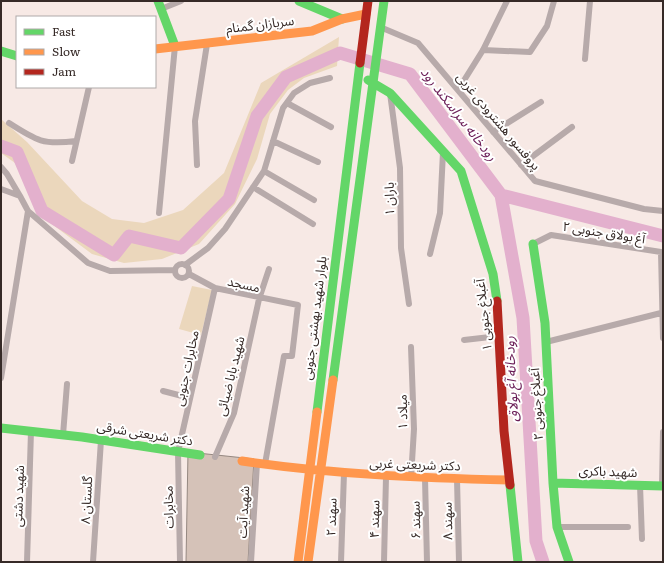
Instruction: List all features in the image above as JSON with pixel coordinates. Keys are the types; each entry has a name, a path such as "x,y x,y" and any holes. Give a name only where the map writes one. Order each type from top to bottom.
{"street":[{"path":"159,213 175,46 160,5 181,1"},
{"path":"299,1 342,19"},
{"path":"366,14 368,1"},
{"path":"380,28 384,1"},
{"path":"458,90 483,50 507,1"},
{"path":"483,50 530,52 547,26 554,1"},
{"path":"585,59 590,1"},
{"name":"سربازان گمنام","path":"156,48 207,44 312,31 342,19 366,14"},
{"name":"بلوار شهید بهشتی جنوبی","path":"298,562 308,470 366,14"},
{"name":"بلوار شهید بهشتی جنوبی","path":"308,562 380,28"},
{"name":"پروفسور هشترودی غربی","path":"380,28 418,43 535,181 644,209 663,212"},
{"path":"198,165 195,121 207,44"},
{"path":"1,51 16,56"},
{"name":"آغبلاغ جنوبی ۱","path":"359,73 390,93 461,171 492,274 499,336 504,431 518,562"},
{"path":"185,266 208,248 225,229 264,172 283,108 287,102 294,93 310,83 330,78"},
{"path":"72,161 89,88"},
{"name":"باران ۱","path":"390,93 400,168 401,248 409,304"},
{"path":"287,102 331,127"},
{"path":"493,132 541,102"},
{"path":"9,123 32,138 53,144 76,141"},
{"path":"522,165 572,127"},
{"path":"273,141 318,162"},
{"path":"430,254 440,213 443,152"},
{"path":"1,167 7,174 28,211 88,263 110,271 174,270"},
{"path":"264,172 314,200"},
{"path":"253,187 313,224"},
{"path":"1,189 20,196"},
{"path":"1,378 28,211"},
{"name":"آغ بولاق جنوبی ۲","path":"533,244 551,235 662,252 661,313 663,338"},
{"name":"آغبلاغ جنوبی ۲","path":"533,244 545,323 556,527 569,562"},
{"path":"178,265 185,266 189,269 189,274 181,277 176,274 174,270 178,265"},
{"name":"شهيد بابا ضيائی","path":"222,458 234,413 259,299 269,269"},
{"name":"مسجد","path":"189,274 215,288 259,299 298,305"},
{"name":"مخابرات جنوبی","path":"178,452 215,288"},
{"name":"شهید آیت","path":"251,562 261,464 284,356 292,356 298,305"},
{"path":"546,342 661,313"},
{"path":"464,340 499,336"},
{"name":"میلاد ۱","path":"411,347 414,429 411,478"},
{"path":"63,435 67,384"},
{"path":"163,392 190,398"},
{"name":"دکتر شریعتی شرقی","path":"1,428 101,440 261,464 321,471"},
{"name":"شهید دشتی","path":"27,562 31,431"},
{"path":"662,486 663,432"},
{"name":"گلستان ۸","path":"93,562 101,440"},
{"name":"مخابرات","path":"178,452 180,562"},
{"name":"دکتر شریعتی غربی","path":"321,471 386,477 509,480"},
{"name":"سهند ۲","path":"341,562 344,473"},
{"name":"سهند ۴","path":"384,562 386,477"},
{"name":"سهند ۶","path":"425,478 427,562"},
{"name":"سهند ۸","path":"457,479 459,562"},
{"name":"شهید باکری","path":"553,483 662,486"},
{"path":"640,485 642,539"},
{"path":"556,527 628,527"}],"shaded area":[{"path":"339,37 337,66 304,78 288,90 270,114 257,159 235,204 199,244 162,259 124,263 92,254 41,216 15,163 1,153 1,119 27,142 82,201 112,219 144,223 183,210 224,173 261,83"},
{"path":"192,286 212,290 201,335 179,329"}],"building":[{"path":"188,452 254,459 248,562 186,562"}],"waterway":[{"name":"رودخانه سراسکند رود","path":"1,146 17,152 42,211 114,255 129,236 181,248 229,199 257,116 286,77 340,53 410,74 501,195 663,236"},
{"name":"رودخانه آغ بولاق","path":"501,195 523,318 536,541 543,562"}],"traffic: fast":[{"path":"158,1 175,46"},
{"path":"299,1 342,19"},
{"path":"333,380 384,1"},
{"path":"1,51 16,56"},
{"path":"317,412 360,63"},
{"path":"368,80 390,93 461,171 493,274 497,301"},
{"path":"533,244 545,323 553,483 557,527 569,562"},
{"path":"1,428 82,437 200,455"},
{"path":"553,483 663,486"},
{"path":"510,485 518,562"}],"traffic: slow":[{"path":"156,49 312,31 342,19 366,14"},
{"path":"308,562 333,380"},
{"path":"298,562 317,412"},
{"path":"242,461 376,475 509,480"}],"traffic: jam":[{"path":"360,63 368,1"},
{"path":"497,301 504,431 510,485"}]}
